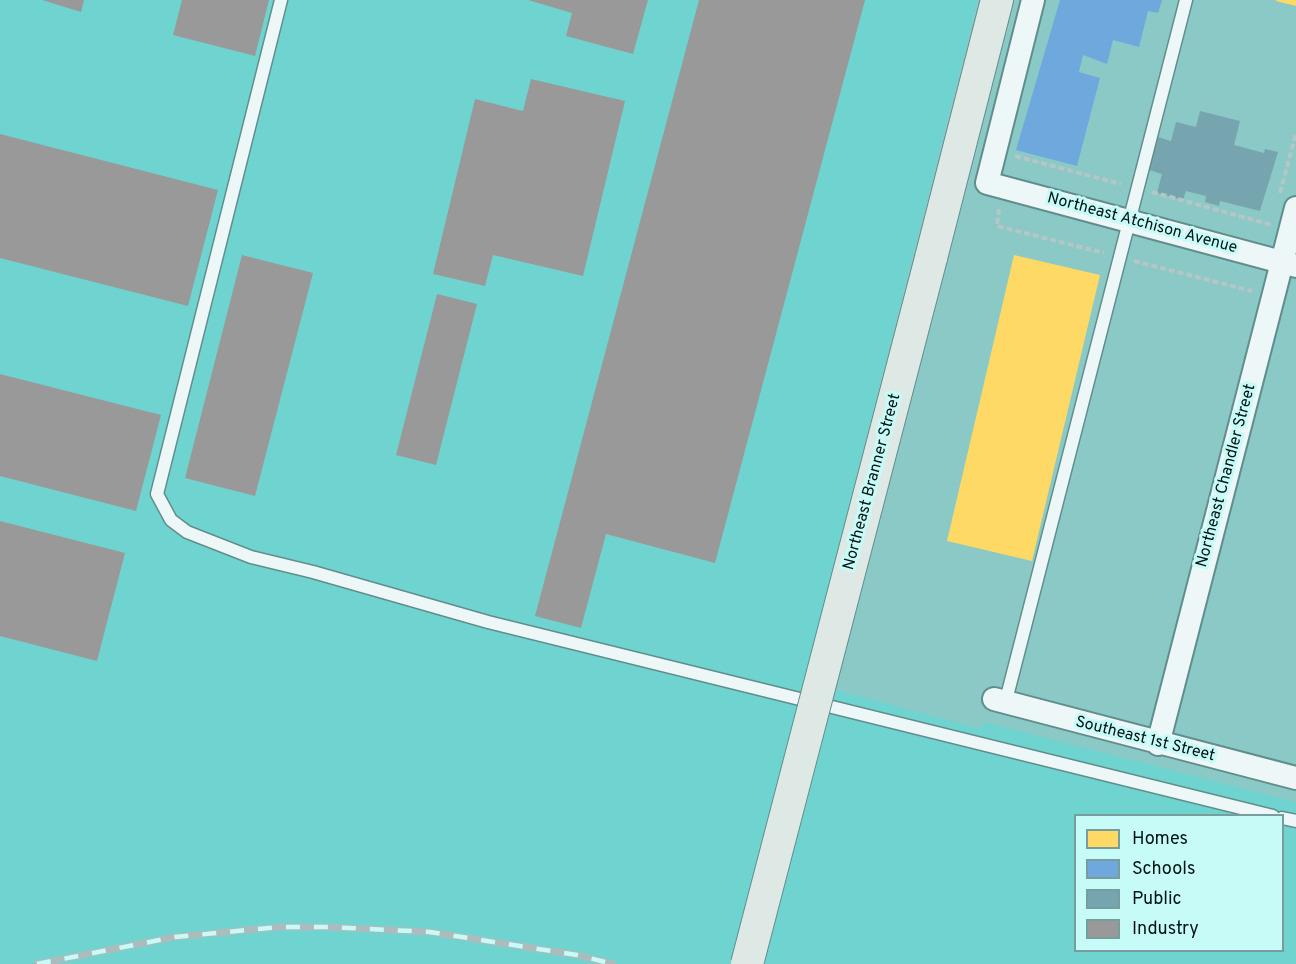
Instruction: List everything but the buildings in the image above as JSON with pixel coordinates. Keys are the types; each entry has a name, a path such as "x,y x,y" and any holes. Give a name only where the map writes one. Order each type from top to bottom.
{"main road":[{"name":"Northeast Branner Street","path":"747,964 997,0"}],"street":[{"name":"Northeast Atchison Avenue","path":"1033,0 987,183 1289,264"},
{"name":"Northeast Chandler Street","path":"1158,744 1273,297 1289,264 1296,208"},
{"name":"Southeast 1st Street","path":"999,701 1296,778"}],"lane":[{"path":"281,0 157,494 171,520 187,532 251,557 313,572 488,622 1266,814"},
{"path":"999,701 1120,257 1186,0"}],"path":[{"path":"997,226 1273,297"}],"shaded area":[{"path":"0,0 978,0 804,681 981,729 984,722 1296,802 1296,964 0,964"}],"railway":[{"path":"37,964 175,937 279,927 430,932 577,955 613,964"}]}
